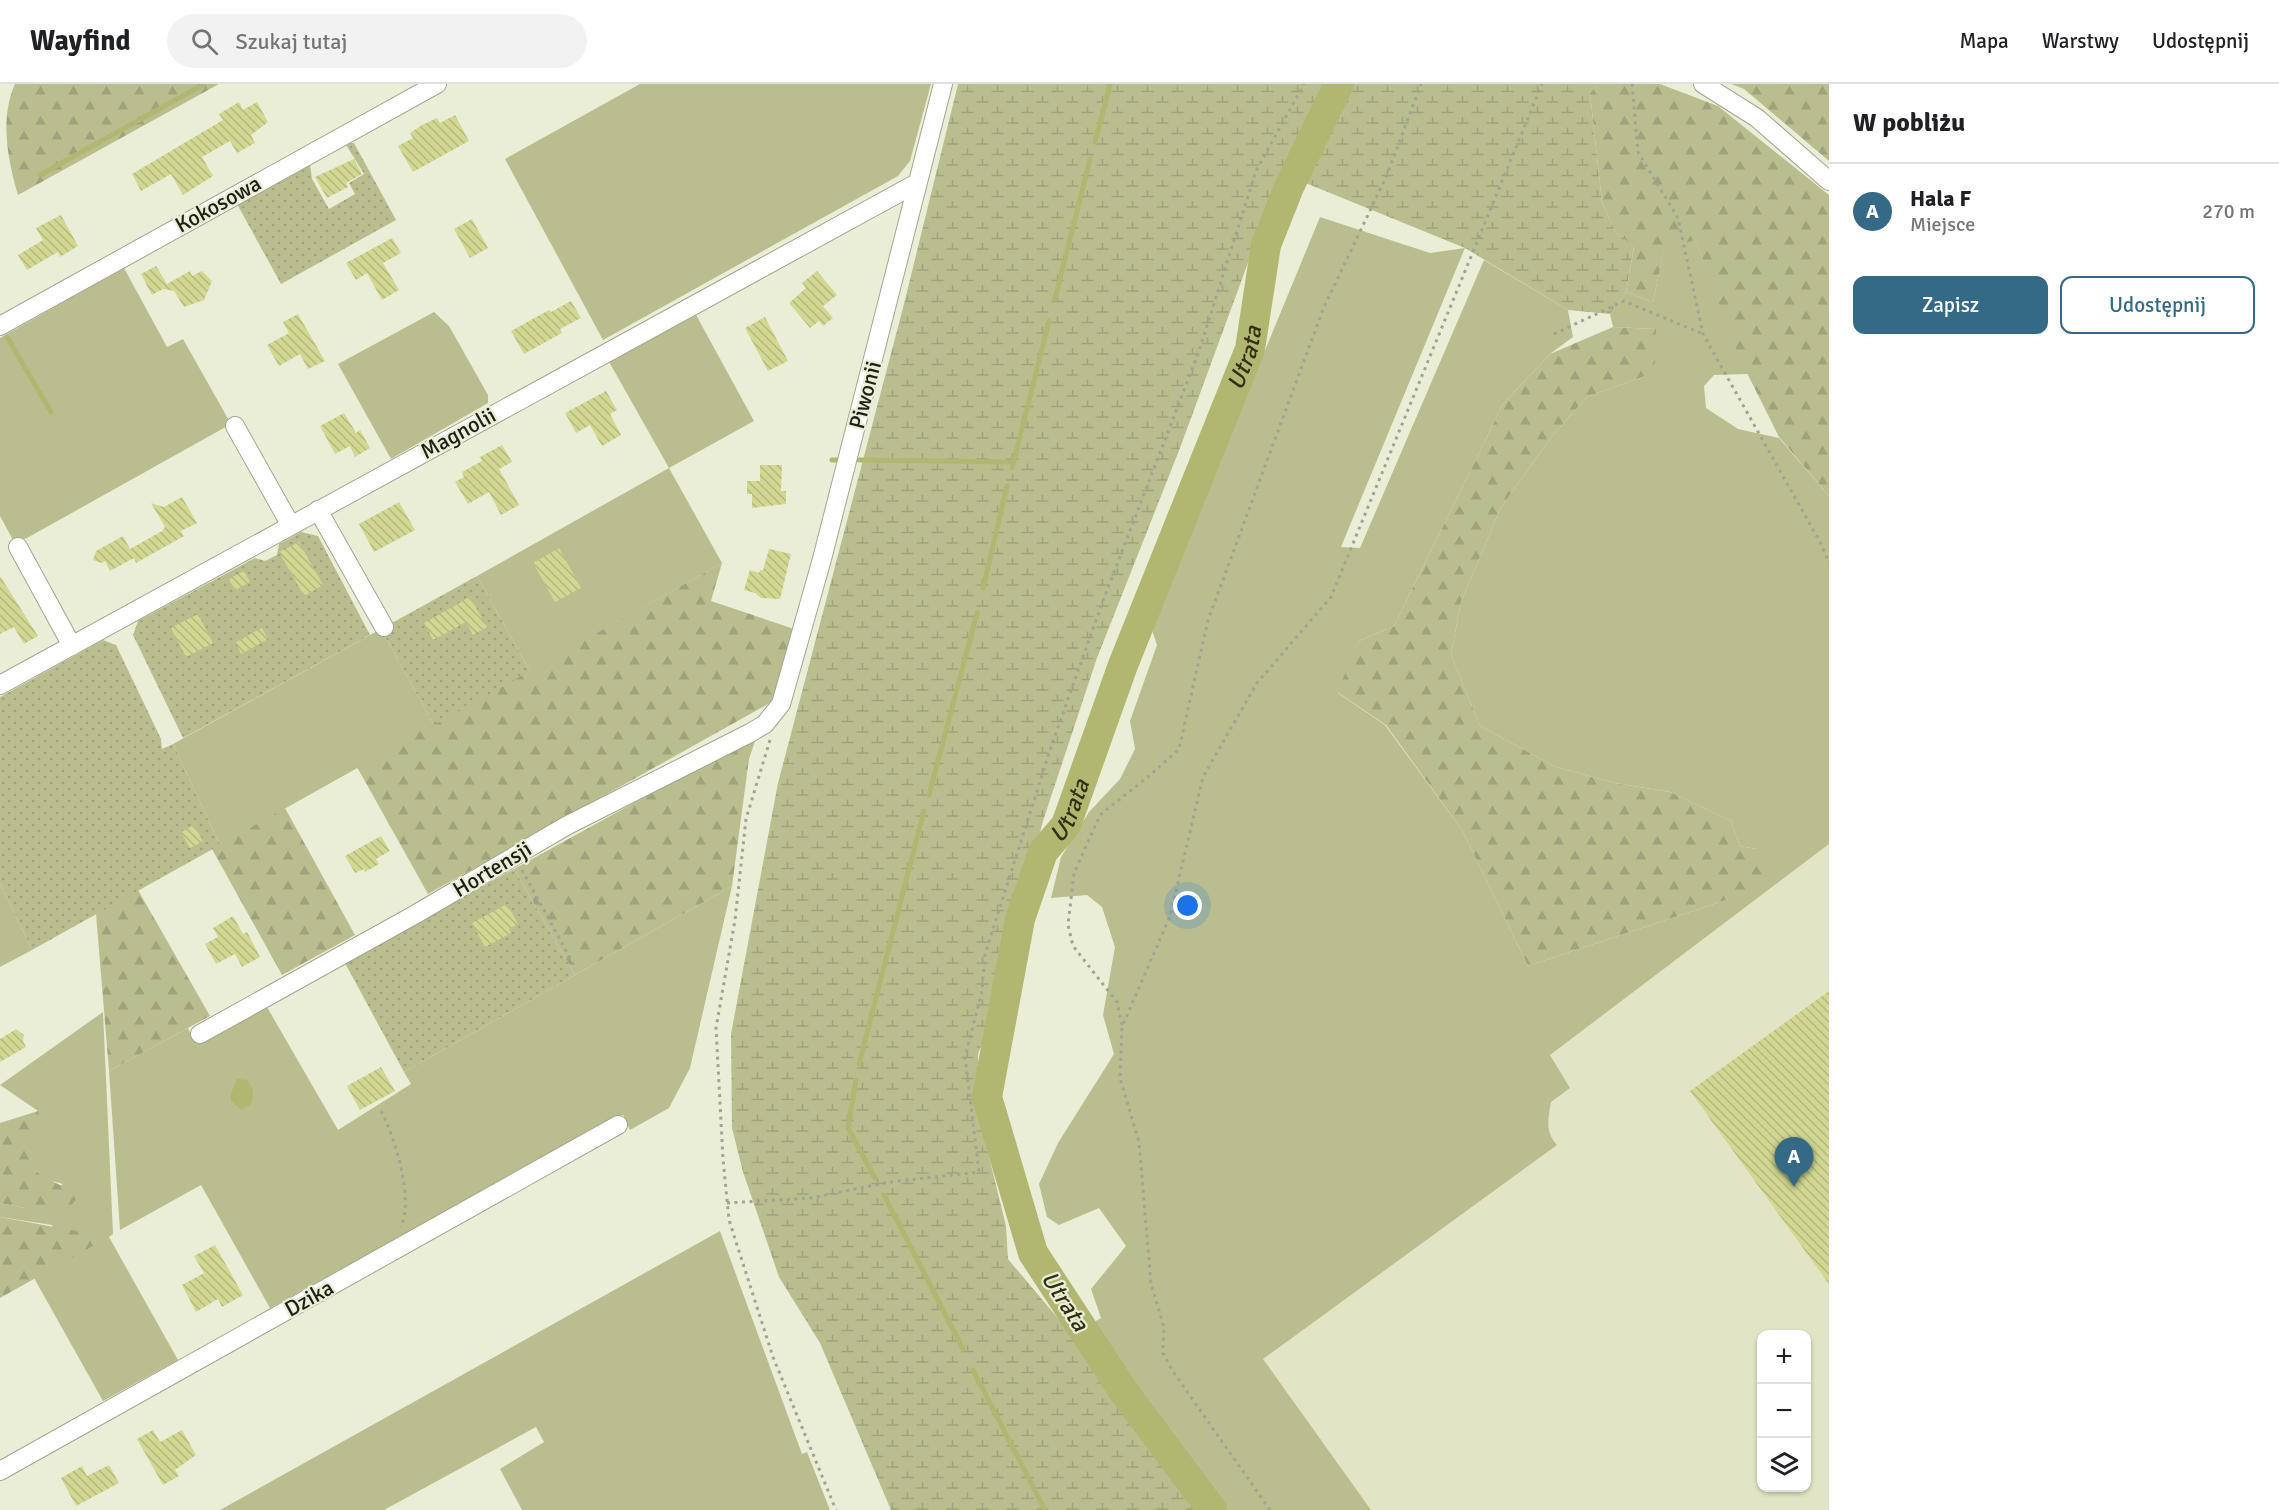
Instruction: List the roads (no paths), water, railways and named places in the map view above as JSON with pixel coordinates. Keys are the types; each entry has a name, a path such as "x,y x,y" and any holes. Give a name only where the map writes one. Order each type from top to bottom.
{"street":[{"name":"Kokosowa","path":"0,326 437,84"},
{"name":"Piwonii","path":"781,704 822,559 903,249 917,183 943,84"},
{"path":"1703,84 1757,118 1829,181"},
{"name":"Magnolii","path":"0,684 917,183"},
{"path":"235,426 290,524"},
{"path":"318,510 384,627"},
{"path":"18,547 72,646"},
{"name":"Hortensji","path":"200,1034 416,914 566,826 750,733 765,724 781,704"},
{"name":"Dzika","path":"0,1471 618,1125"}],"waterway":[{"path":"40,175 204,84"},
{"name":"Utrata","path":"1212,1510 1124,1392 1033,1253 987,1097 1020,919 1043,852 1066,825 1123,665 1250,349 1266,245 1289,187 1339,84"},
{"path":"1095,142 1110,85"},
{"path":"1055,299 1090,159"},
{"path":"1012,468 1049,321"},
{"path":"7,337 51,412"},
{"path":"832,460 840,460"},
{"path":"859,460 1013,462"},
{"path":"983,588 1007,486"},
{"path":"929,795 977,613"},
{"path":"859,1064 924,811"},
{"path":"856,1080 848,1128 875,1178"},
{"path":"884,1195 963,1349"},
{"path":"973,1370 1045,1510"}],"place":[{"name":"Hala F","path":"1794,1187"}]}
